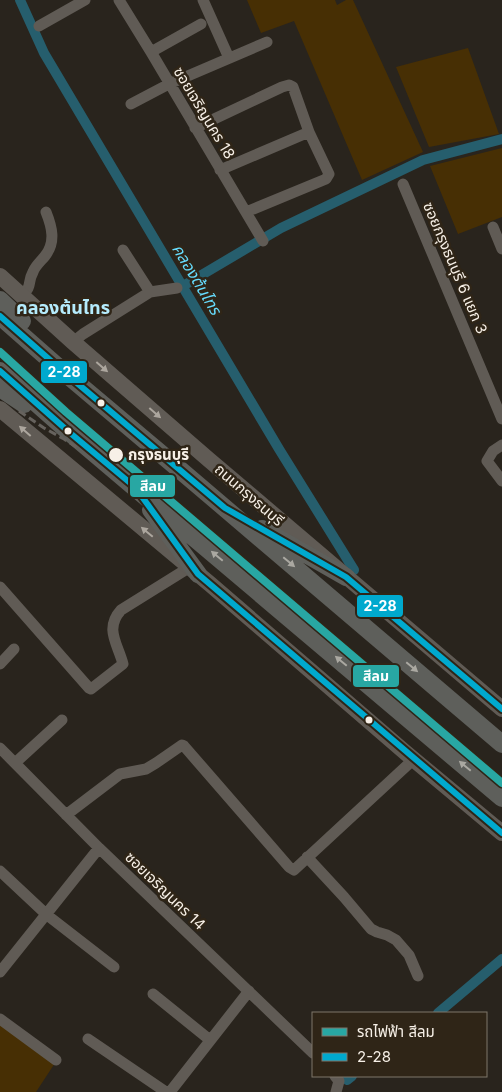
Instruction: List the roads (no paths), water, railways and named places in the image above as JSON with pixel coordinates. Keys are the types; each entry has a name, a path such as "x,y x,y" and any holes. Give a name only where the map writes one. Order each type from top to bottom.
{"main road":[{"name":"ถนนกรุงธนบุรี","path":"0,276 73,342 502,709"},
{"path":"0,300 179,469"},
{"name":"ถนนกรุงธนบุรี","path":"0,316 502,744"},
{"path":"0,371 69,432 502,798"},
{"path":"0,388 69,432"},
{"path":"0,409 502,833"},
{"path":"135,487 194,571"},
{"path":"225,508 346,577"}],"street":[{"path":"39,26 85,0"},
{"name":"ซอยเจริญนคร 18","path":"119,0 263,241"},
{"path":"203,0 229,58"},
{"path":"151,52 201,24"},
{"path":"131,104 169,84 267,42"},
{"path":"195,128 289,85 293,87 309,132 329,174 328,177 246,212"},
{"path":"220,170 309,132"},
{"name":"ซอยกรุงธนบุรี 6 แยก 3","path":"403,184 502,419"},
{"path":"22,296 29,288 33,270 47,254 51,244 52,235 46,212"},
{"path":"493,227 502,249"},
{"path":"123,250 150,292"},
{"path":"73,342 150,292 177,288"},
{"path":"502,445 493,451 487,461 502,481"},
{"path":"0,587 91,690 123,664 113,636 114,618 121,610 194,571"},
{"path":"0,664 14,650"},
{"path":"6,757 62,720"},
{"path":"66,814 120,774 146,769 182,745 291,869 294,870 414,759"},
{"name":"ซอยเจริญนคร 14","path":"6,757 312,1052"},
{"path":"0,972 5,958 46,915 99,848"},
{"path":"307,857 344,897 370,929 396,940 409,955 418,976"},
{"path":"0,870 46,915 114,967"},
{"path":"88,1039 168,1092 249,990"},
{"path":"153,994 210,1040"},
{"path":"0,1018 56,1060"},
{"path":"336,1077 338,1081 336,1092"}],"waterway":[{"name":"คลองต้นไทร","path":"20,0 44,53 279,449 354,570"},
{"path":"183,286 281,228 423,160 502,139"},
{"path":"439,1012 502,959"},
{"path":"347,1080 351,1077"}],"railway":[{"path":"19,411 79,449"}],"metro line":[{"name":"สีลม","path":"0,352 66,412 502,783"}],"place":[{"name":"กรุงธนบุรี","path":"116,455"}],"district":[{"name":"คลองต้นไทร","path":"63,308"}]}
